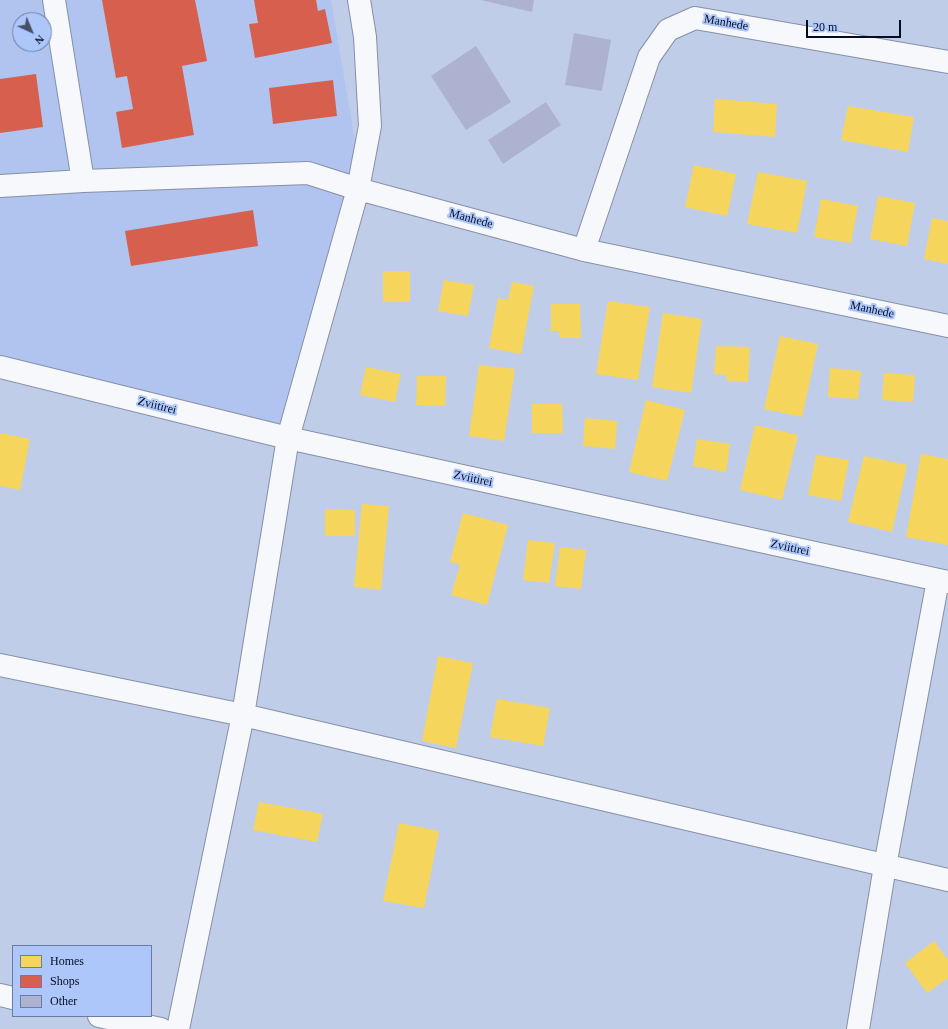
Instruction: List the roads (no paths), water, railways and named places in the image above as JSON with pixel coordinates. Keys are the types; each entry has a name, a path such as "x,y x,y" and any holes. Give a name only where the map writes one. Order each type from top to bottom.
{"street":[{"path":"54,0 83,180"},
{"path":"178,1029 243,715 288,438 358,189 370,126 365,37 359,0"},
{"name":"Manhede","path":"584,250 649,57 668,30 695,18 948,62"},
{"name":"Manhede","path":"0,186 83,180 308,174 584,250 948,326"},
{"name":"Zviitirei","path":"0,367 288,438 943,582"},
{"path":"858,1029 885,866 943,582"},
{"path":"0,665 243,715 948,880"},
{"path":"0,995 12,998"},
{"path":"104,1017 161,1029"}]}
